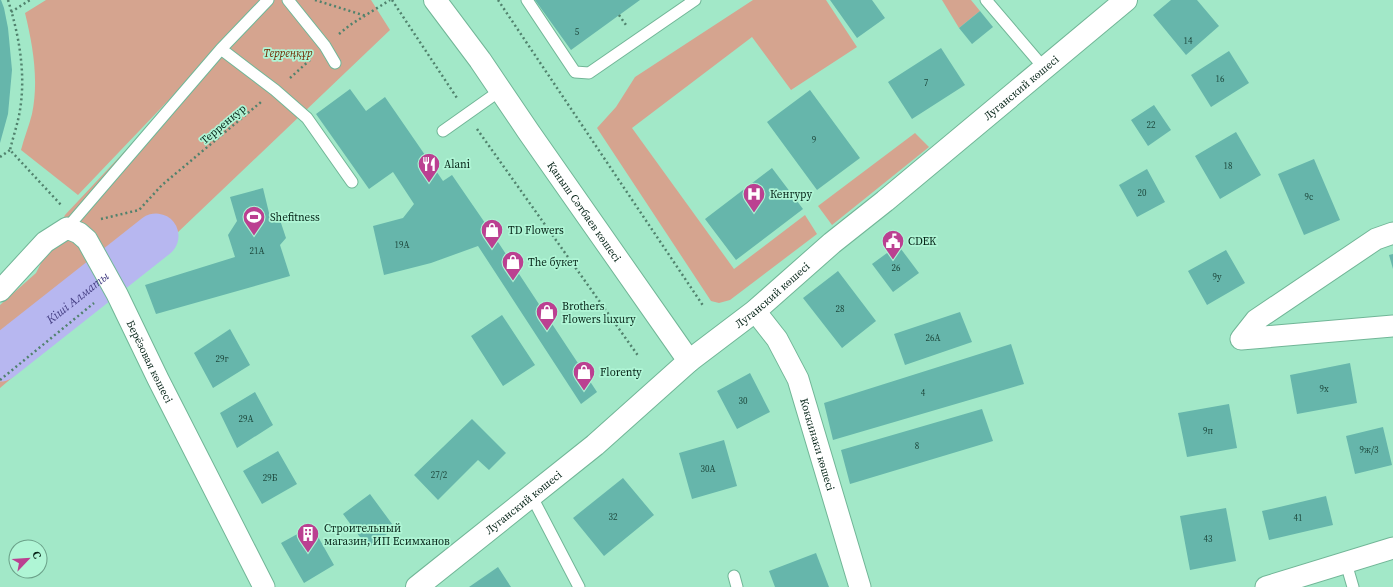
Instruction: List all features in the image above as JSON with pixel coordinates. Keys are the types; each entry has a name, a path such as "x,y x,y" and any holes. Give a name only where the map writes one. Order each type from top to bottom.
{"street":[{"name":"Қаныш Сәтбаев көшесі","path":"435,0 480,60 689,362"},
{"name":"Қаныш Сәтбаев көшесі","path":"445,0 480,60"},
{"name":"Луганский көшесі","path":"416,587 594,445 689,362 755,311 832,243 1126,0"},
{"name":"Берёзовая көшесі","path":"71,224 87,240 117,294 158,379 264,587"},
{"path":"0,292 45,242 71,224"},
{"path":"1393,233 1376,239 1256,320 1241,339 1393,326"},
{"name":"Коккинаки көшесі","path":"755,311 777,339 798,379 860,587"},
{"path":"1266,587 1393,548"}],"lane":[{"path":"71,224 221,49 268,0"},
{"path":"288,0 325,46 335,63"},
{"path":"527,0 575,72 589,73 694,0"},
{"path":"986,0 1044,68"},
{"path":"221,49 275,90 308,118 352,182"},
{"path":"443,131 500,90"},
{"path":"531,495 579,587"},
{"path":"1346,563 1353,587"}],"path":[{"path":"0,157 10,150 20,110 22,83 17,29 8,0"},
{"path":"12,12 30,0"},
{"path":"316,0 366,16"},
{"path":"391,0 467,114 639,357"},
{"name":"Терренкур","path":"71,224 139,210 162,185 350,25 391,0"},
{"path":"498,0 704,307"},
{"path":"10,150 71,224"},
{"path":"0,380 94,303 117,294"}],"green space":[{"path":"46,0 264,0 78,195 21,150 32,114 35,89 33,50 25,13"},
{"name":"Терреңқұр","path":"266,0 371,0 390,30 133,275 0,388 0,305 36,273 65,215"},
{"path":"753,0 826,0 857,47 791,90 752,37 632,128 734,269 805,215 817,234 730,300 719,303 711,301 597,128 616,107 635,77"},
{"path":"942,0 971,0 980,11 959,28"},
{"path":"915,133 929,147 832,225 818,206"}],"building":[{"path":"0,0 4,8 8,28 12,70 8,114 0,143"},
{"path":"535,0 640,0 571,50"},
{"path":"830,0 872,0 885,18 857,38"},
{"path":"1171,0 1197,0 1219,26 1186,55 1153,15"},
{"path":"980,11 993,27 972,44 959,28"},
{"path":"941,48 965,85 912,119 888,82"},
{"path":"1229,51 1249,83 1211,107 1191,75"},
{"path":"350,89 366,111 385,97 443,181 452,175 597,392 581,404 478,246 431,263 384,275 373,226 403,218 414,204 393,172 369,189 316,114"},
{"path":"810,90 860,158 817,190 767,122"},
{"path":"1154,105 1171,130 1148,146 1131,120"},
{"path":"1236,132 1261,175 1220,199 1195,156"},
{"path":"1314,159 1340,220 1304,235 1278,174"},
{"name":"Кенгуру","path":"772,168 803,209 736,260 705,219"},
{"path":"1147,169 1165,202 1137,217 1119,185"},
{"path":"263,188 270,217 280,220 286,238 280,245 290,276 156,314 145,285 235,257 228,235 237,221 230,197"},
{"path":"898,245 919,273 893,292 872,264"},
{"path":"1226,250 1245,283 1207,305 1188,271"},
{"path":"1393,254 1393,269 1389,255"},
{"path":"838,271 876,321 842,348 803,298"},
{"path":"960,312 972,342 905,365 894,334"},
{"path":"502,315 535,365 503,386 471,336"},
{"path":"230,329 250,365 213,388 194,353"},
{"path":"1011,344 1024,384 833,440 824,403"},
{"path":"1350,363 1357,403 1297,414 1290,375"},
{"path":"750,373 770,412 737,429 717,391"},
{"path":"255,392 273,425 237,448 220,413"},
{"path":"1229,404 1237,448 1187,457 1178,413"},
{"path":"982,409 993,441 850,484 841,450"},
{"path":"472,419 506,453 489,470 478,460 438,500 414,475"},
{"path":"1383,427 1392,465 1355,474 1346,436"},
{"path":"724,440 737,486 692,499 679,453"},
{"path":"278,451 297,484 262,504 243,471"},
{"path":"623,478 654,515 604,556 573,518"},
{"path":"370,494 395,528 368,548 343,514"},
{"path":"1326,496 1333,525 1269,540 1262,511"},
{"path":"1226,508 1236,561 1190,570 1180,516"},
{"name":"Строительный магазин, ИП Есимханов","path":"312,526 334,565 304,583 281,543"},
{"path":"816,553 829,587 775,587 769,571"},
{"path":"498,567 511,587 469,587"}],"waterway":[{"name":"Кіші Алматы","path":"0,359 156,236"}],"place":[{"name":"Alani","path":"429,184"},
{"name":"Кенгуру","path":"754,214"},
{"name":"Shefitness","path":"254,236"},
{"name":"TD Flowers","path":"492,250"},
{"name":"CDEK","path":"893,260"},
{"name":"The букет","path":"513,282"},
{"name":"Brothers Flowers luxury","path":"547,332"},
{"name":"Florenty","path":"584,392"},
{"name":"Строительный магазин, ИП Есимханов","path":"308,554"}]}
